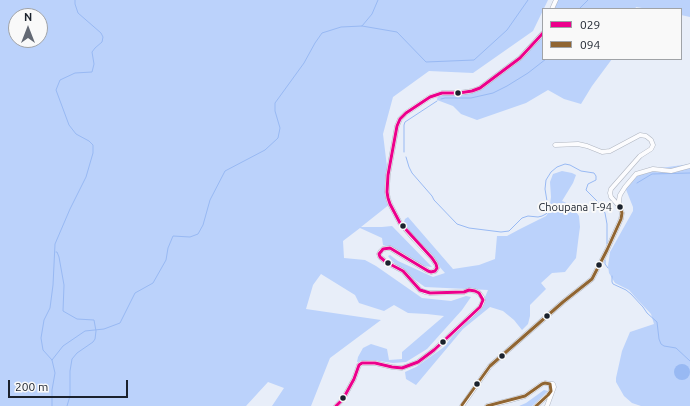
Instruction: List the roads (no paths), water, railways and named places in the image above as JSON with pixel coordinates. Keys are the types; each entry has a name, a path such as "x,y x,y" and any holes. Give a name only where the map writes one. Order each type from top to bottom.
{"street":[{"path":"336,406 343,399 354,379 359,365 362,363 374,363 402,368 418,362 434,350 480,307 483,300 482,297 475,291 469,290 464,292 430,293 420,290 403,271 380,257 379,254 381,250 390,248 428,271 435,271 437,268 432,258 400,223 388,198 387,192 390,160 397,126 400,119 406,113 430,97 442,93 459,93 480,88 520,58 542,34"},
{"path":"555,145 578,144 602,152 610,151 640,135 651,140 653,145 651,149 640,156 611,189 611,197 620,207"},
{"path":"463,406 490,366 563,302 592,279 621,219 622,213 619,200 620,195 636,174 654,169 671,171 690,166"},
{"path":"487,406 525,396 545,383 553,384 554,388 547,406"},
{"path":"536,406 551,391 550,384"}],"waterway":[{"path":"52,406 52,390 55,373 52,360 43,350 41,338 44,320 50,308 55,244 86,177 93,153 93,145 76,134 69,125 56,90 60,80 75,73 92,72 94,64 92,52 102,42 103,37 101,33 78,13 75,0"},
{"path":"52,360 63,346 85,331 104,329 120,323 135,293 153,283 166,260 168,248 173,236 190,237 198,234 203,225 210,200 225,171 265,150 278,138 280,128 275,111 275,103 304,63 322,33 341,27 362,26 372,14 378,0"},
{"path":"362,26 397,32 426,62 474,60 507,30 528,0"},
{"path":"580,8 588,0"},
{"path":"441,99 471,98 493,93 528,73 545,60"},
{"path":"404,152 405,122 437,101"},
{"path":"406,157 412,173 434,200 457,224 469,228 501,232 509,231 522,218 528,216 538,217 546,214 548,211 545,189 546,180 551,172 557,167 565,164 581,171 594,173 596,180 588,184 586,190 599,203 605,213 607,224 607,244"},
{"path":"637,183 652,174 690,173"},
{"path":"56,252 59,257 64,285 63,311 77,319 94,320 96,331 93,342 77,353 72,359 70,371 70,396 67,406"},
{"path":"605,260 605,264 608,268"},
{"path":"612,276 613,284 631,294 647,313 657,322 661,344 676,348 690,361"}],"place":[{"name":"Choupana T-94","path":"620,207"}]}
